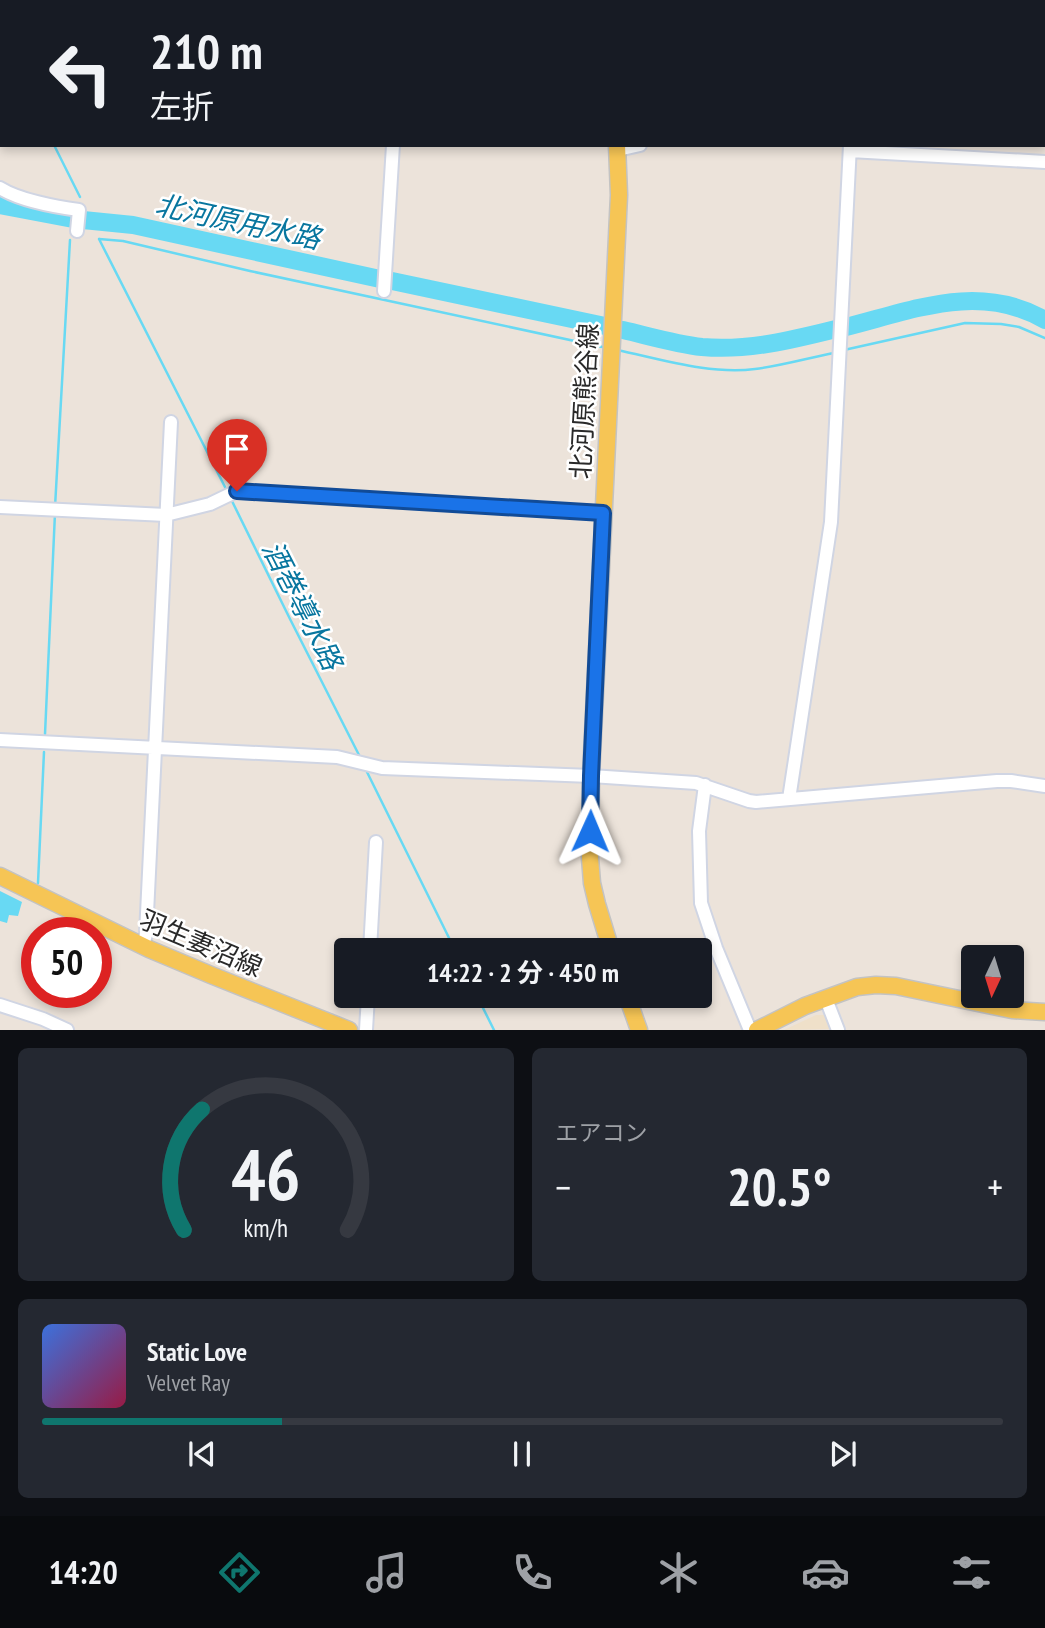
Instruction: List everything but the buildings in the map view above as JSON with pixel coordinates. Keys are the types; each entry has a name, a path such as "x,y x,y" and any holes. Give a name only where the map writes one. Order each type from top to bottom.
{"main road":[{"name":"北河原熊谷線","path":"607,938 592,883 591,776 619,195 617,147"},
{"name":"羽生妻沼線","path":"0,876 143,946 349,1030"},
{"path":"757,1030 825,999 857,987 876,985 896,986 1012,1010 1045,1013"},
{"path":"631,1008 639,1030"}],"street":[{"path":"384,291 393,147"},
{"path":"789,799 831,522 850,148 1045,162"},
{"path":"0,188 20,197 79,210 76,231"},
{"path":"143,946 146,934 171,422"},
{"path":"0,507 166,514 210,504 237,491 603,513"},
{"path":"0,740 337,757 382,768 696,783 749,801 997,781 1045,786"},
{"path":"705,785 699,831 701,903 716,948 750,1030"},
{"path":"371,938 376,842"},
{"path":"825,999 838,1030"},
{"path":"0,1005 67,1030"},
{"path":"366,1030 367,1008"}],"shaded area":[{"path":"816,1015 824,1015 832,1029 784,1030"}],"water":[{"path":"0,891 22,902 18,916 9,915 7,923 0,921"}],"waterway":[{"name":"酒巻導水路","path":"55,147 80,197"},
{"name":"北河原用水路","path":"0,205 73,219"},
{"name":"北河原用水路","path":"83,220 133,225 380,279"},
{"path":"99,239 123,241 607,348"},
{"name":"酒巻導水路","path":"99,239 227,491"},
{"path":"55,507 70,240"},
{"name":"北河原用水路","path":"392,281 605,326"},
{"name":"北河原用水路","path":"846,327 921,307 971,301 1020,309 1045,320"},
{"path":"844,350 965,323 1019,327 1045,338"},
{"name":"北河原用水路","path":"623,330 682,344 719,348 770,344 836,329"},
{"path":"617,350 721,370 775,366 834,353"},
{"name":"酒巻導水路","path":"230,497 360,757"},
{"path":"45,734 55,513"},
{"path":"38,883 44,752"},
{"name":"酒巻導水路","path":"366,770 449,938"},
{"name":"酒巻導水路","path":"483,1008 494,1030"}],"route":[{"path":"237,491 603,513 590,831"}]}
